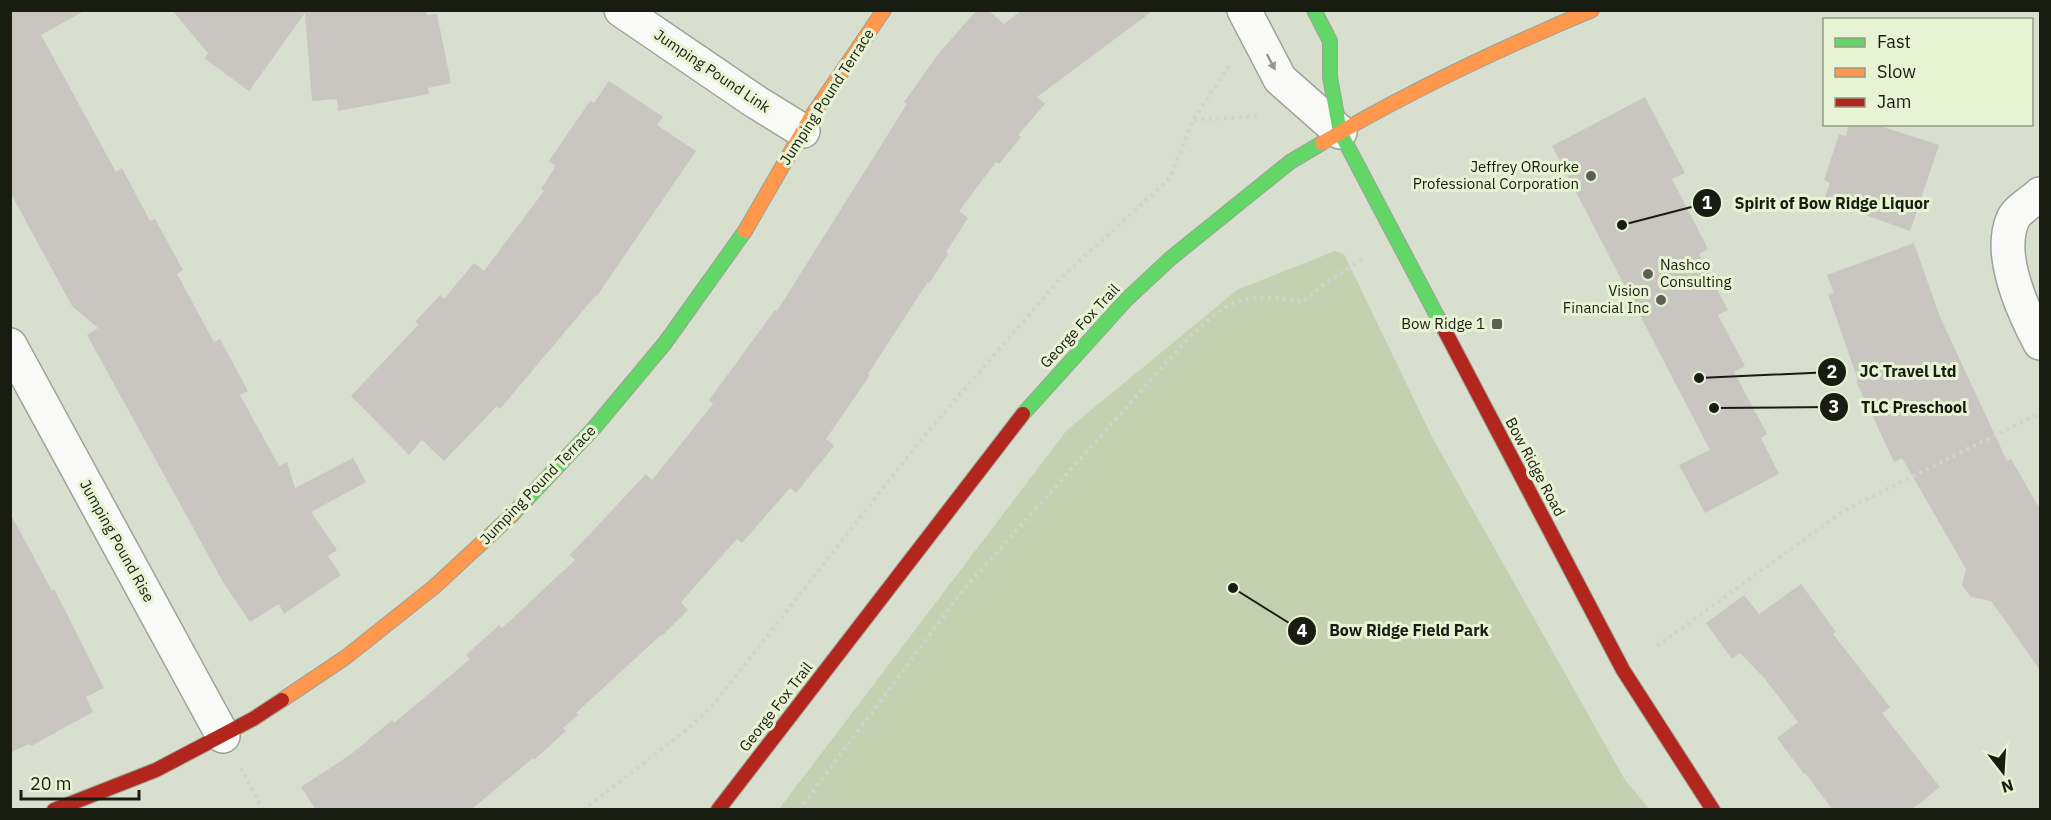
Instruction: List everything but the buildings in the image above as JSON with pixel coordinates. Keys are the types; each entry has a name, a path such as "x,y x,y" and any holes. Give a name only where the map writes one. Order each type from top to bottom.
{"street":[{"name":"Jumping Pound Link","path":"621,10 756,102 803,131"},
{"name":"Jumping Pound Terrace","path":"54,810 231,750 314,680 400,616 490,537 583,440 690,311 731,253 834,80 884,10"},
{"path":"1314,10 1330,41 1330,77 1340,132"},
{"name":"George Fox Trail","path":"718,810 1033,401 1082,345 1133,293 1218,218 1290,162 1434,80 1510,44 1592,10"},
{"path":"1249,19 1280,79 1340,132"},
{"name":"Bow Ridge Road","path":"1340,132 1623,670 1713,810"},
{"path":"2040,194 2013,217 2007,244 2012,273 2025,313 2040,343"},
{"name":"Jumping Pound Rise","path":"10,345 231,750"}],"path":[{"path":"583,810 690,727 714,704 923,437 1061,278 1165,183 1171,175 1193,120 1249,19"},
{"path":"1193,120 1260,116"},
{"path":"799,810 964,589 1191,334 1229,305 1254,297 1282,298 1303,302 1320,287 1363,259"},
{"path":"1657,646 1845,510 2040,413"},
{"path":"231,750 263,810"}],"green space":[{"path":"1335,251 1344,254 1433,439 1625,780 1649,809 779,809 1067,430 1237,290"}],"traffic: fast":[{"path":"1314,10 1330,41 1330,77 1340,132 1445,331"},
{"path":"1023,414 1126,300 1171,258 1290,162 1322,143"},
{"path":"512,515 594,428 665,343 745,231"}],"traffic: slow":[{"path":"745,231 811,117 884,10"},
{"path":"1322,143 1455,72 1592,10"},
{"path":"282,700 346,657 434,587 512,515"}],"traffic: jam":[{"path":"1445,331 1623,670 1713,810"},
{"path":"718,810 1023,414"},
{"path":"54,810 156,770 253,719 282,700"}],"place":[{"name":"Jeffrey ORourke Professional Corporation","path":"1591,176"},
{"name":"Spirit of Bow Ridge Liquor","path":"1622,225"},
{"name":"Nashco Consulting","path":"1648,274"},
{"name":"Vision Financial Inc","path":"1661,300"},
{"name":"Bow Ridge 1","path":"1497,324"},
{"name":"JC Travel Ltd","path":"1699,378"},
{"name":"TLC Preschool","path":"1714,408"},
{"name":"Bow Ridge Field Park","path":"1233,588"}]}
